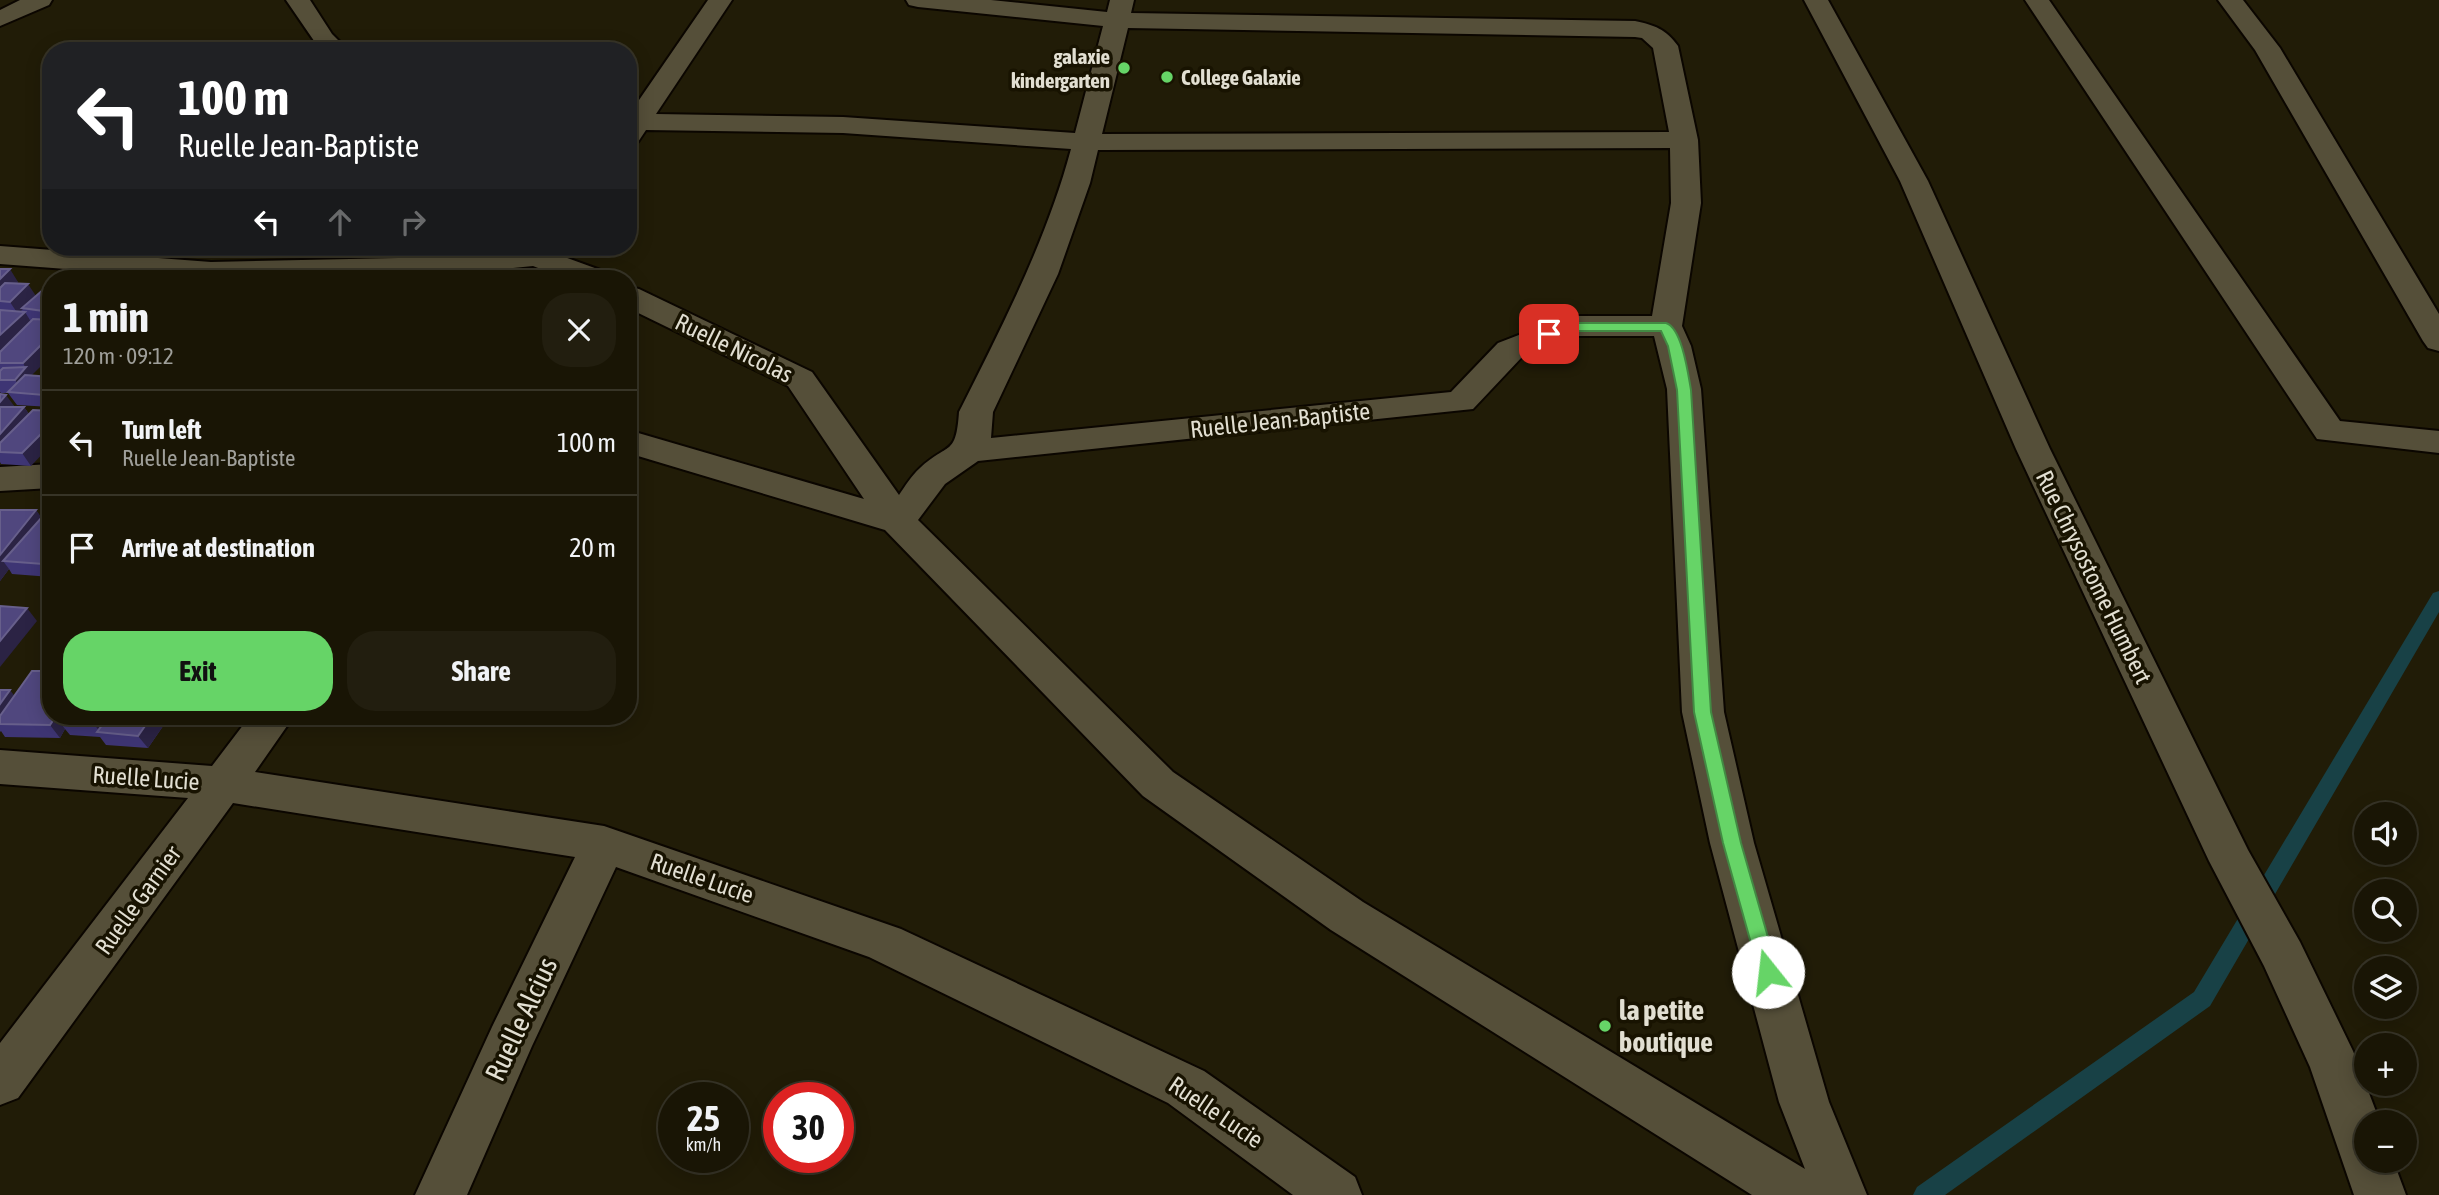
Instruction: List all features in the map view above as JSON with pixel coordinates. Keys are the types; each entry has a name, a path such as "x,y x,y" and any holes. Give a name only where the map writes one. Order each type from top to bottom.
{"street":[{"path":"0,19 40,0"},
{"path":"298,0 326,42"},
{"path":"637,123 720,0"},
{"path":"918,0 1635,29 1650,32 1665,46 1684,140 1686,203 1666,327 1675,346 1684,390 1703,712 1732,843 1804,1102 1841,1195"},
{"name":"Rue Chrysostome Humbert","path":"1816,0 1914,181 2033,449 2231,861 2283,956 2335,1068 2354,1121"},
{"path":"2037,0 2329,431 2439,442"},
{"path":"2230,0 2267,48 2439,341"},
{"path":"969,451 975,435 976,412 1043,274 1076,183 1119,10"},
{"path":"637,129 843,125 1086,142 1684,140"},
{"path":"0,255 198,270"},
{"path":"258,270 446,266 529,257 574,270"},
{"name":"Ruelle Nicolas","path":"637,300 800,379 898,521 1158,785 1347,916 1799,1195"},
{"name":"Ruelle Jean-Baptiste","path":"898,521 932,477 969,451 1461,402 1510,350 1568,327 1666,327"},
{"path":"637,444 898,521"},
{"path":"0,478 42,476"},
{"name":"Ruelle Garnier","path":"0,1082 122,924 266,725"},
{"name":"Ruelle Lucie","path":"0,767 221,784 604,844 885,943 1161,1075 1186,1087 1336,1195"},
{"name":"Ruelle Alcius","path":"441,1195 509,1043 604,844"},
{"name":"Rue Chrysostome Humbert","path":"2372,1173 2379,1195"}],"building":[{"path":"0,269 10,269 0,279"},
{"path":"5,283 28,284 10,302 0,301 0,288"},
{"path":"42,291 42,311 22,308"},
{"path":"0,310 25,312 0,335"},
{"path":"33,319 42,320 42,344 23,363 0,363 0,352"},
{"path":"26,367 15,380 0,380 0,371 3,368"},
{"path":"25,375 42,376 42,395 8,392"},
{"path":"0,407 24,407 0,434"},
{"path":"33,410 42,410 42,433 22,453 0,452 0,443"},
{"path":"0,510 36,510 0,555"},
{"path":"42,517 42,564 3,561"},
{"path":"0,606 27,608 0,641"},
{"path":"32,671 42,671 42,725 0,724 0,716"},
{"path":"0,690 10,690 0,704"},
{"path":"102,725 146,725 138,736 97,732"}],"waterway":[{"path":"1925,1195 2202,999 2439,597"}],"place":[{"name":"galaxie kindergarten","path":"1124,68"},
{"name":"College Galaxie","path":"1167,77"},
{"name":"la petite boutique","path":"1605,1026"}],"route":[{"path":"1549,334 1568,327 1666,327 1675,346 1684,390 1703,712 1732,843 1768,972"}]}
